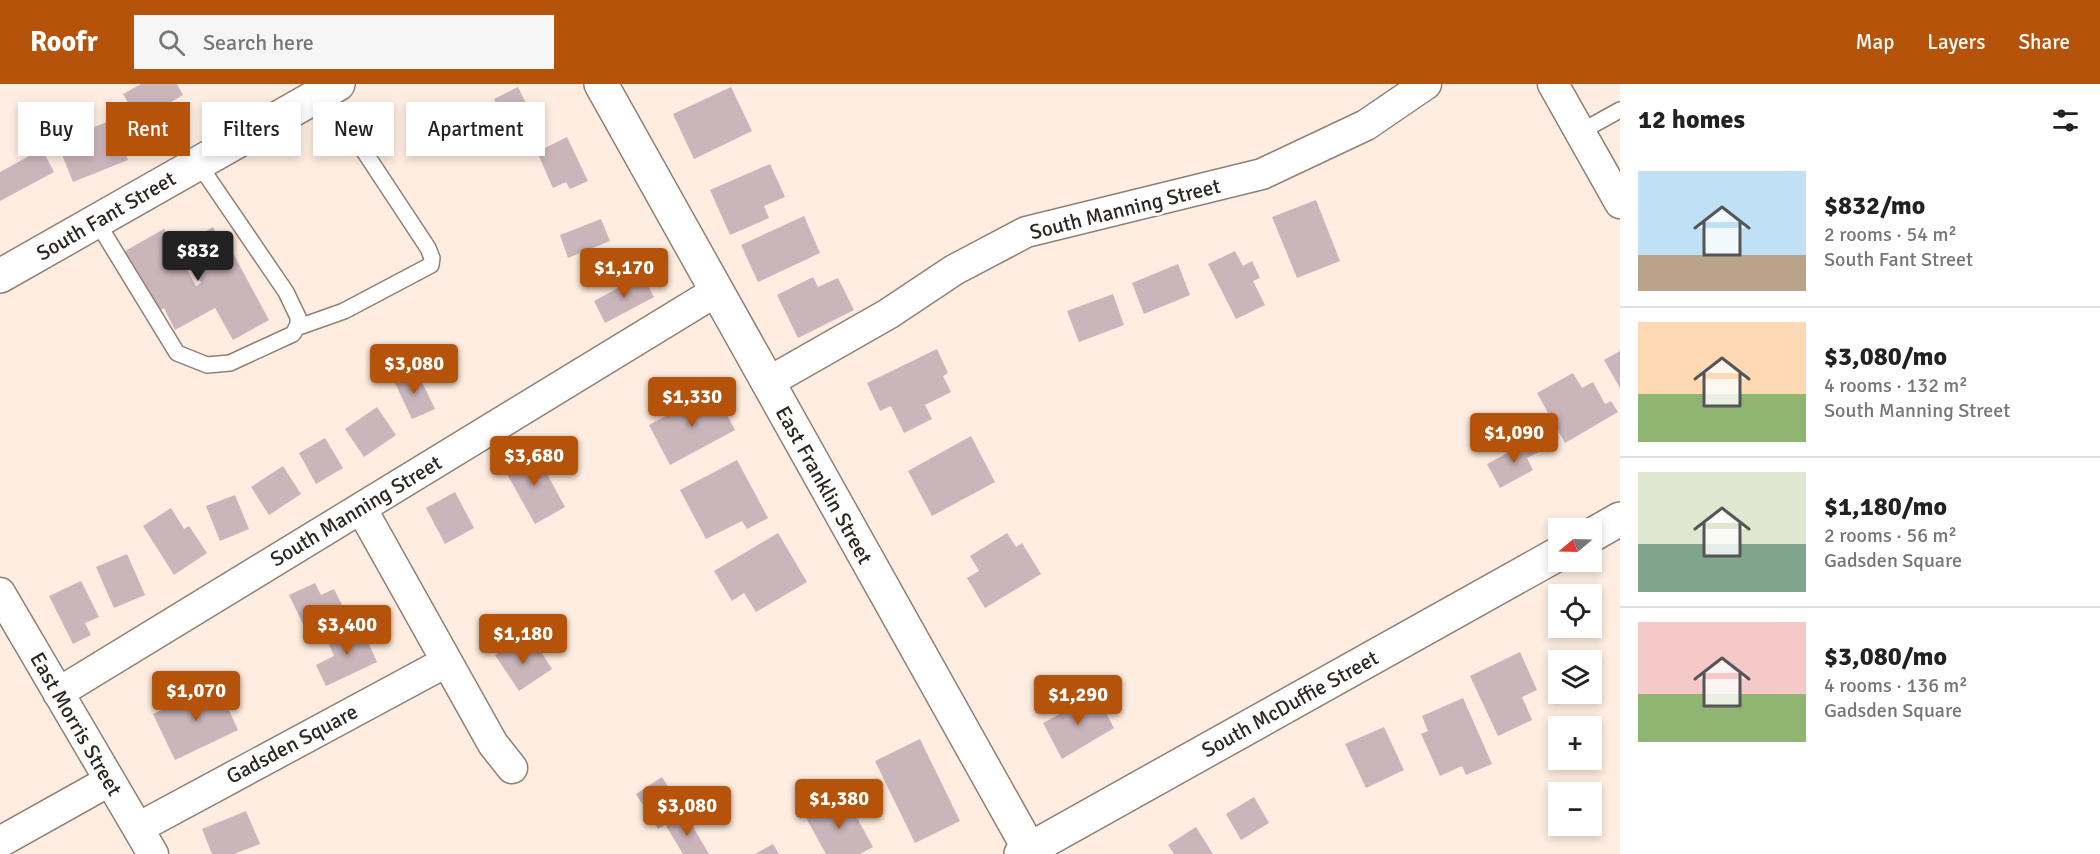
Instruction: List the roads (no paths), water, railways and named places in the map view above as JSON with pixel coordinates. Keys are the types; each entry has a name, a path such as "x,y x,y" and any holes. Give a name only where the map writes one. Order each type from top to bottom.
{"street":[{"name":"East Franklin Street","path":"601,84 1028,852"},
{"name":"South Manning Street","path":"766,383 888,314 954,270 1026,232 1262,174 1366,125 1426,84"},
{"path":"1553,84 1620,203"},
{"name":"South Fant Street","path":"0,276 332,88"},
{"name":"South Manning Street","path":"58,693 716,292"},
{"path":"361,508 492,744 512,768"},
{"path":"1602,529 1620,519"},
{"name":"South McDuffie Street","path":"1028,852 1548,560"},
{"name":"East Morris Street","path":"0,593 153,854"},
{"name":"Gadsden Square","path":"138,828 446,662"},
{"path":"0,842 110,781"}],"lane":[{"path":"296,328 344,311 431,266 432,258 428,248 332,88"},
{"path":"1580,132 1620,110"},
{"path":"97,222 177,353 207,365 230,363 293,334 298,317 286,292 198,163"}]}
